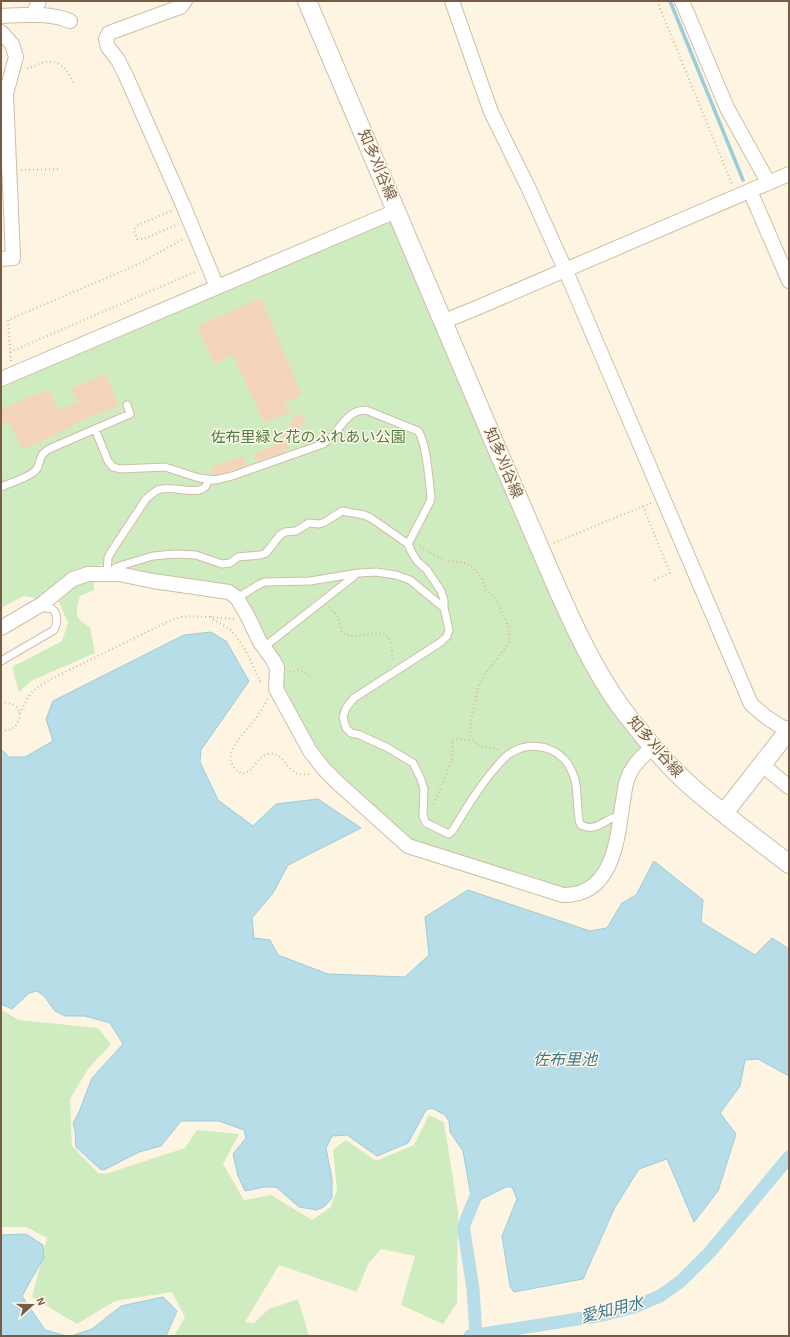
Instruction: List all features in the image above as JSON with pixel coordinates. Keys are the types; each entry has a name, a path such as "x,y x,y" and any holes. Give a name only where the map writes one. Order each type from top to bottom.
{"street":[{"path":"33,15 39,1"},
{"path":"185,1 180,6 109,33 106,39 108,47 118,60 126,76 183,205 217,287"},
{"name":"知多刈谷線","path":"307,1 442,322 540,549 571,619 598,672 620,706 653,747 692,787 789,864"},
{"path":"452,1 491,112 528,187 565,269 751,704 766,717 789,730 724,813"},
{"path":"682,1 727,108 768,182"},
{"path":"1,16 60,16 70,22"},
{"path":"1,32 12,44 16,57 6,94 13,258 1,259"},
{"path":"442,322 789,174"},
{"path":"750,191 789,281"},
{"path":"7,376 396,211"},
{"path":"1,628 42,604 73,579 88,574 119,574 153,581 229,592 237,598 264,647 273,660 277,668 276,689 310,751 326,772 408,846 563,895 582,893 589,889 598,882 611,862 621,816 627,778 642,756 653,747"},
{"path":"762,765 789,787"}],"lane":[{"path":"1,487 36,470 43,452 130,414 127,405"},
{"path":"95,429 108,461 113,467 120,469 165,467 208,480 232,476 324,444 330,440 342,423 355,412 360,410 366,410 418,431 421,434 424,443 431,497 430,502 409,542 411,551 417,561 427,570 441,590 449,630 447,636 441,642 354,698 346,708 343,717 346,728 351,733 360,735 388,748 413,763 424,789 423,816 426,823 449,834 453,830 474,795 498,765 512,751 527,746 540,747 555,751 563,757 576,782 578,818 579,823 582,826 597,826 617,816 621,816"},
{"path":"110,574 108,558 111,552 146,499 153,492 170,488 192,491 198,490 205,488 208,484 208,480"},
{"path":"110,574 115,568 123,564 153,556 175,554 196,555 222,564 230,563 238,557 260,555 266,553 280,535 285,532 296,531 309,523 319,524 325,522 342,511 364,515 371,518 409,542"},
{"path":"237,598 265,582 310,581 376,572 396,575 410,580 444,608"},
{"path":"264,647 354,578 355,574"},
{"path":"1,660 54,630 57,625 55,614 52,609 45,608 42,604"}],"path":[{"path":"657,1 737,196"},
{"path":"13,70 32,67 44,62 52,62 59,64 71,75 74,85"},
{"path":"9,171 58,170"},
{"path":"183,205 136,226 134,230 137,239 144,239 189,219"},
{"path":"7,376 10,352 8,320 139,264 195,234"},
{"path":"10,352 199,270 209,268"},
{"path":"540,549 663,497"},
{"path":"643,506 670,573 654,580"},
{"path":"409,542 438,558 465,563 472,567 481,577 486,590 494,596 510,632 508,642 504,650 478,687 471,720 472,740"},
{"path":"323,601 338,617 342,633 348,636 358,636 376,632 382,633 386,636 391,642 392,657 396,670"},
{"path":"19,713 29,696 36,688 167,622 182,617 192,616 232,618 239,621"},
{"path":"276,689 271,692 265,706 234,745 230,756 231,763 242,774 249,771 260,758 268,754 276,754 298,774 318,774 326,772"},
{"path":"1,702 14,704 19,713 19,720 11,730 1,730"},
{"path":"432,808 451,762 453,754 452,740 472,740 480,746 497,749 498,765"}],"green space":[{"name":"佐布里緑と花のふれあい公園","path":"396,211 571,619 653,747 627,778 611,862 582,893 408,846 339,784 276,689 281,664 244,601 152,575 125,569 114,563 93,566 94,590 80,596 77,614 81,621 90,627 95,653 31,681 19,692 12,667 62,641 68,623 59,602 23,596 1,608 1,386"},
{"path":"1,1010 19,1020 98,1028 111,1044 88,1069 70,1099 72,1146 98,1173 105,1174 185,1148 197,1130 239,1134 223,1164 244,1200 271,1195 312,1220 330,1208 337,1190 333,1150 346,1140 376,1161 414,1145 429,1115 444,1122 458,1211 457,1303 443,1324 401,1305 415,1256 381,1249 368,1264 357,1292 279,1265 245,1322 254,1323 269,1309 298,1299 309,1336 174,1336 185,1317 172,1292 115,1301 77,1324 32,1297 47,1238 26,1227 1,1227"}],"water":[{"name":"佐布里池","path":"211,632 226,641 249,681 201,750 200,762 218,800 253,826 276,804 318,799 361,828 288,865 273,893 252,918 254,938 270,940 278,955 328,974 405,977 429,955 425,917 468,890 590,931 607,928 622,903 636,895 654,861 703,900 701,922 755,955 772,938 789,949 789,1076 758,1059 745,1060 740,1086 720,1113 736,1134 718,1191 694,1222 667,1159 639,1169 615,1207 583,1279 514,1292 510,1286 502,1236 517,1199 512,1187 506,1187 480,1200 471,1196 463,1151 450,1132 449,1121 445,1115 432,1108 426,1110 408,1143 377,1156 347,1135 332,1136 326,1148 332,1179 332,1198 325,1206 317,1210 299,1207 276,1187 264,1187 245,1191 238,1176 233,1154 246,1138 244,1130 219,1121 181,1121 161,1146 139,1152 104,1170 100,1169 76,1147 73,1123 79,1112 92,1078 123,1044 110,1023 85,1016 65,1016 55,1011 44,996 37,991 29,993 12,1009 1,1004 1,749 9,757 25,757 53,741 46,719 53,701 184,635"},
{"path":"26,1234 43,1245 44,1257 22,1296 45,1330 67,1336 1,1336 1,1235"},
{"path":"163,1297 177,1311 166,1336 71,1336 92,1329 121,1306"}],"building":[{"path":"261,298 302,395 282,405 293,411 264,423 233,355 214,365 197,326"},
{"path":"105,374 119,406 72,425 73,426 22,450 9,422 1,425 1,409 49,389 58,410 78,402 72,388"},
{"path":"298,413 307,418 284,452 257,462 254,454 276,445"},
{"path":"243,456 247,465 213,475 210,468"}],"waterway":[{"path":"670,1 743,180"},
{"name":"愛知用水","path":"470,1336 603,1315 634,1307 660,1296 681,1281 710,1252 789,1157"},
{"path":"476,1335 473,1289 464,1225 482,1181"}]}
